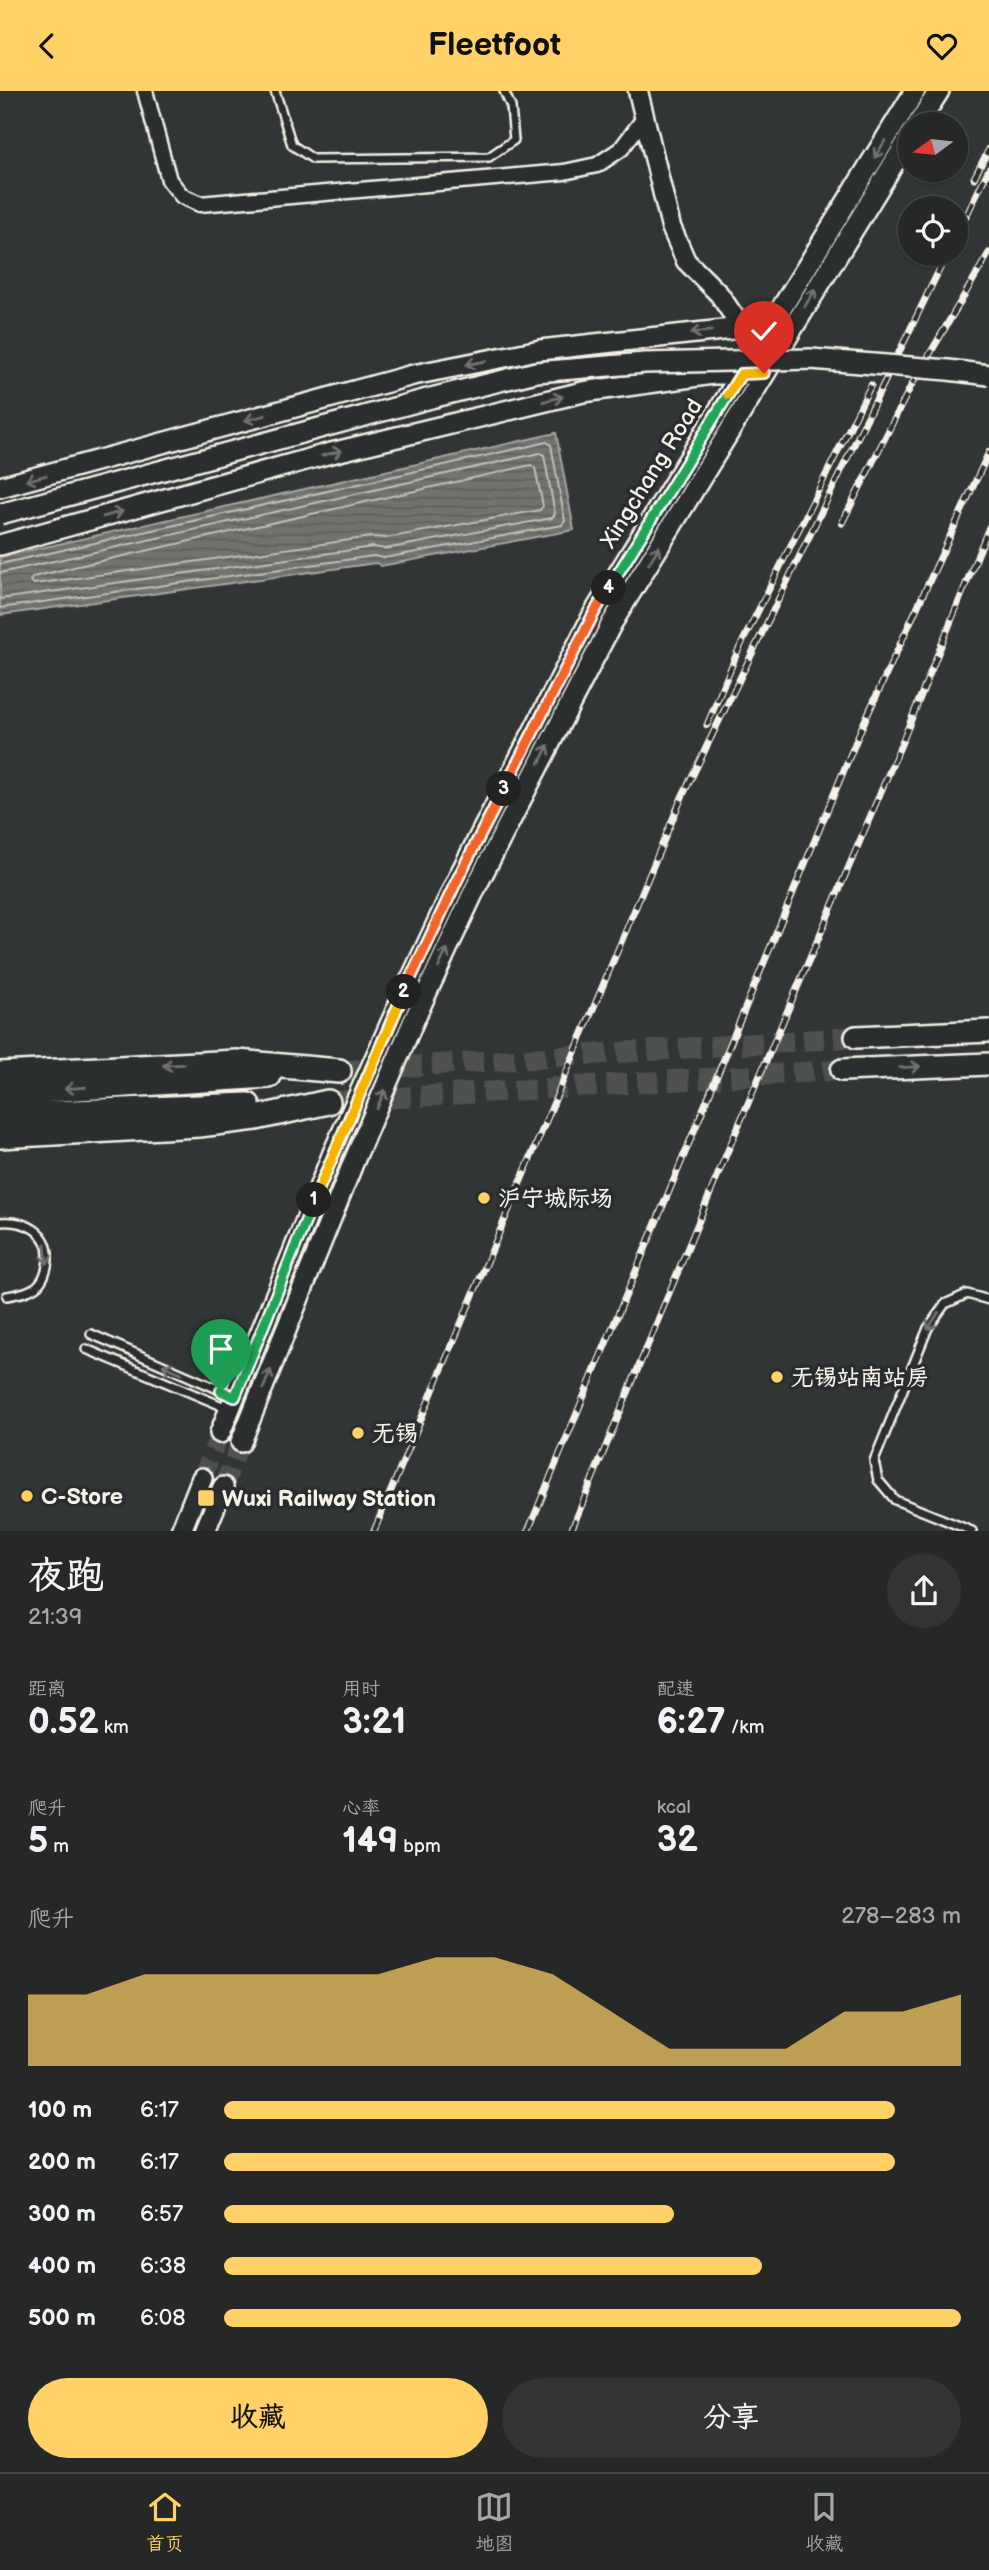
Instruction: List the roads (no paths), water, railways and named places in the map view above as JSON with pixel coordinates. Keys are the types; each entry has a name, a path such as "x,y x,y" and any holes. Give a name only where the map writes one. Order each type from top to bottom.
{"highway":[{"path":"0,1074 237,1062 339,1071 0,1093"},
{"path":"0,1115 328,1102 257,1118 199,1125 0,1136"}],"main road":[{"name":"Xingchang Road","path":"220,1433 333,1153 396,1011 459,876 594,613 915,91"},
{"path":"926,112 939,91"},
{"name":"Xingchang Road","path":"241,1442 354,1161 414,1020 477,885 612,623 898,156"},
{"path":"0,488 413,375 540,349 771,324 793,325"},
{"path":"0,514 536,372 645,363 811,359 989,375"},
{"path":"0,545 327,454 583,392 713,373 764,373"},
{"path":"856,1037 989,1031"},
{"path":"842,1070 989,1063"},
{"path":"181,1531 202,1478"},
{"path":"205,1531 223,1487"}],"street":[{"path":"145,91 169,180 181,196 200,204 564,172 597,165 621,149 645,117"},
{"path":"638,91 671,227 686,261 719,294 742,328"}],"lane":[{"path":"275,91 292,145 313,159 365,160 489,157 514,140 510,107 504,91"},
{"path":"0,1222 15,1221 41,1233 49,1251 47,1270 38,1284 26,1292 7,1296"},
{"path":"972,1531 895,1500 878,1480 874,1461 928,1328 944,1304 967,1294 989,1300"},
{"path":"91,1334 232,1403"},
{"path":"86,1349 232,1403"}],"water":[{"path":"556,433 574,530 381,566 376,563 0,615 0,557"}],"tunnel":[{"path":"339,1071 856,1037"},
{"path":"328,1102 842,1070"},
{"path":"202,1478 220,1433"},
{"path":"223,1487 241,1442"}],"railway":[{"path":"974,178 989,149"},
{"path":"968,212 989,169"},
{"path":"842,523 911,386 989,253"},
{"path":"374,1531 682,797 941,266"},
{"path":"707,725 737,653 871,385"},
{"path":"528,1531 861,729 989,452"},
{"path":"571,1531 726,1155 905,735 989,527"}],"place":[{"name":"沪宁城际场","path":"484,1198"},
{"name":"无锡站南站房","path":"777,1377"},
{"name":"无锡","path":"358,1433"},
{"name":"C-Store","path":"27,1496"},
{"name":"Wuxi Railway Station","path":"206,1498"}]}
